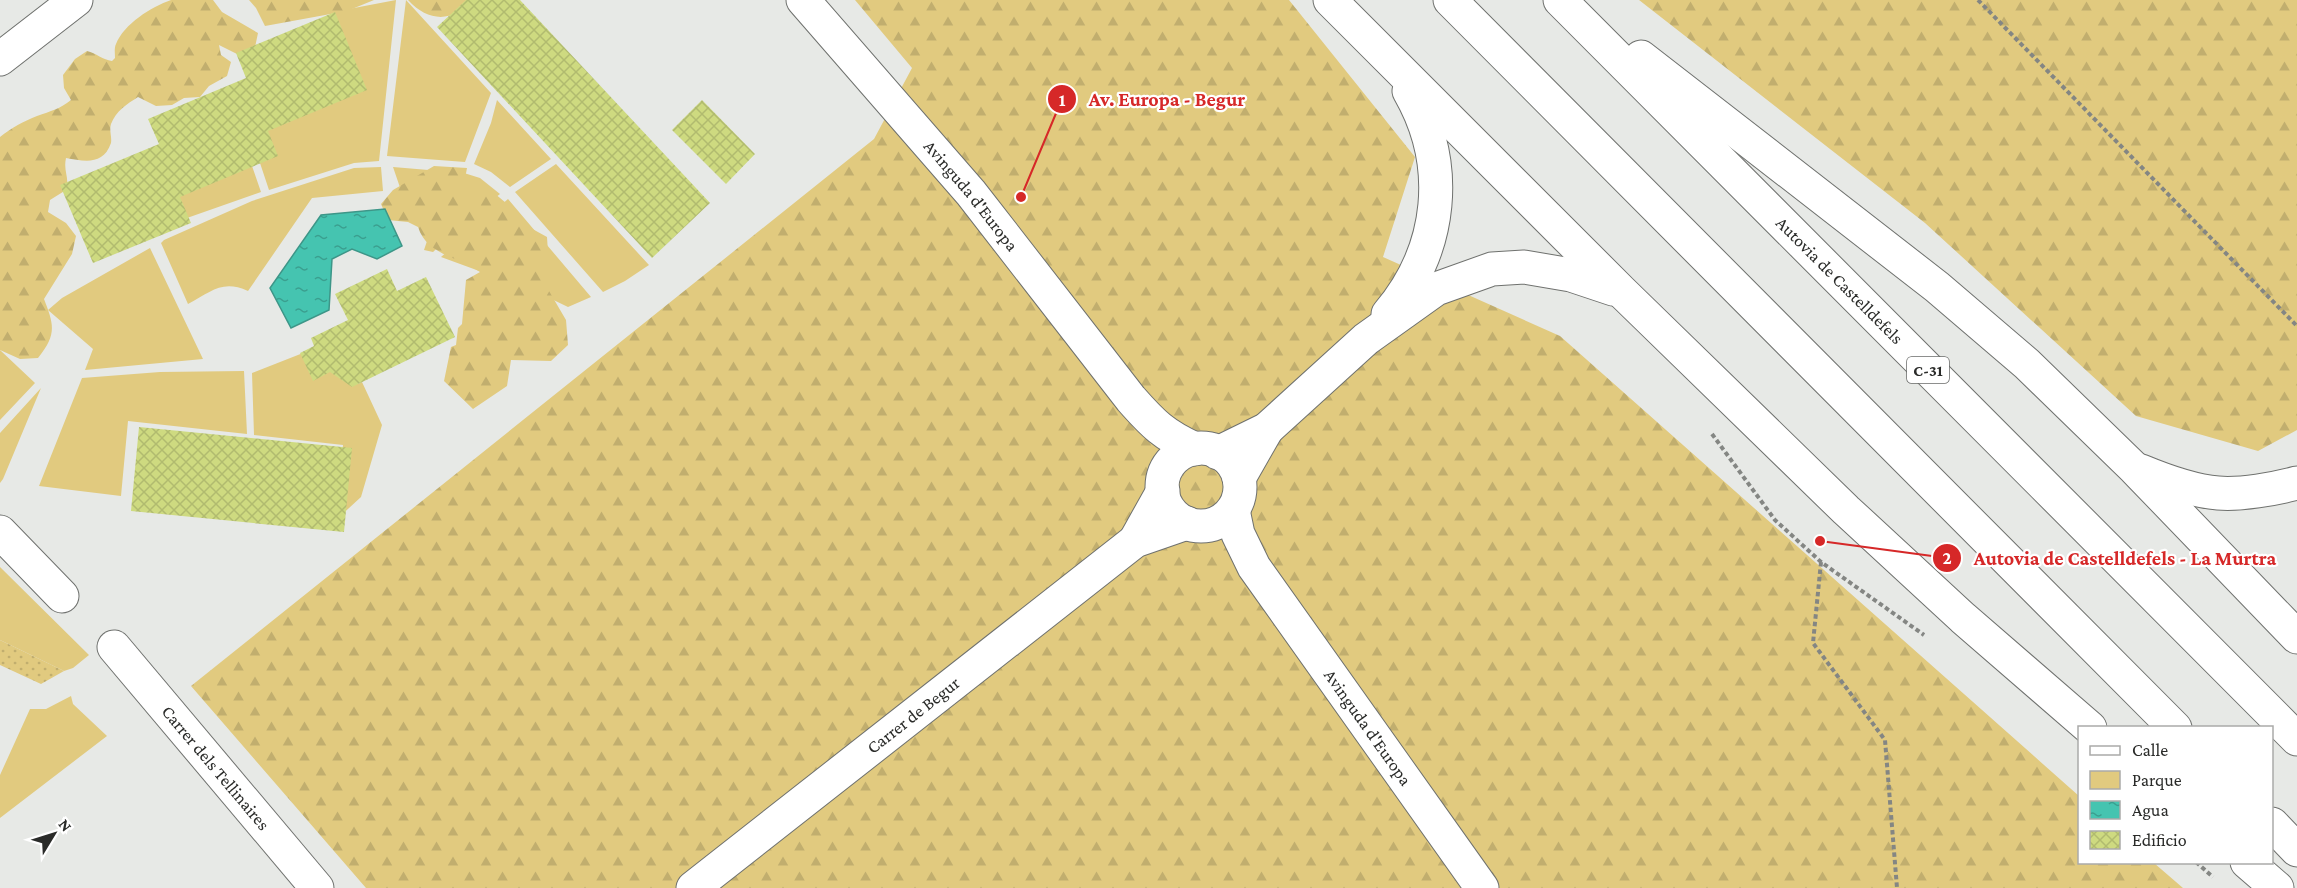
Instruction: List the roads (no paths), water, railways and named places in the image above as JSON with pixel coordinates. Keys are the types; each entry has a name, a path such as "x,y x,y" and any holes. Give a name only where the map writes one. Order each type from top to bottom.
{"main road":[{"path":"0,59 76,0"},
{"name":"Avinguda d'Europa","path":"804,0 971,193 1093,353 1156,427 1173,439 1207,451"},
{"path":"1330,0 1621,291 1855,518 1963,618 2088,726"},
{"path":"1450,0 2173,726"},
{"name":"Autovia de Castelldefels","path":"1560,0 2297,739"},
{"path":"1569,0 1937,287 2026,364 2135,469 2297,637"},
{"path":"1366,339 1398,302 1419,267 1433,218 1436,181 1434,152 1422,114 1404,83 1377,49"},
{"path":"1239,478 1267,429 1366,339 1436,289 1492,269 1524,267 1571,274 1621,291"},
{"name":"Avinguda d'Europa","path":"1131,399 1160,458 1163,484"},
{"path":"1207,451 1230,461 1239,478 1240,489 1210,519 1171,511 1163,484 1169,466 1177,457 1207,451 1267,429"},
{"path":"2135,469 2167,481 2218,493 2277,488 2297,483"},
{"name":"Carrer de Begur","path":"1135,541 1163,484"},
{"name":"Avinguda d'Europa","path":"1210,519 1254,567 1482,888"},
{"name":"Carrer de Begur","path":"693,888 1135,541 1210,519"},
{"path":"0,532 62,596"},
{"name":"Carrer dels Tellinaires","path":"114,647 317,888"},
{"path":"2273,826 2297,850"},
{"path":"2249,864 2277,888"}],"water":[{"path":"385,209 402,246 377,259 352,249 332,259 329,310 291,328 270,288 321,215"}],"place":[{"name":"Av. Europa - Begur","path":"1021,197"},
{"name":"Autovia de Castelldefels - La Murtra","path":"1820,541"}]}
